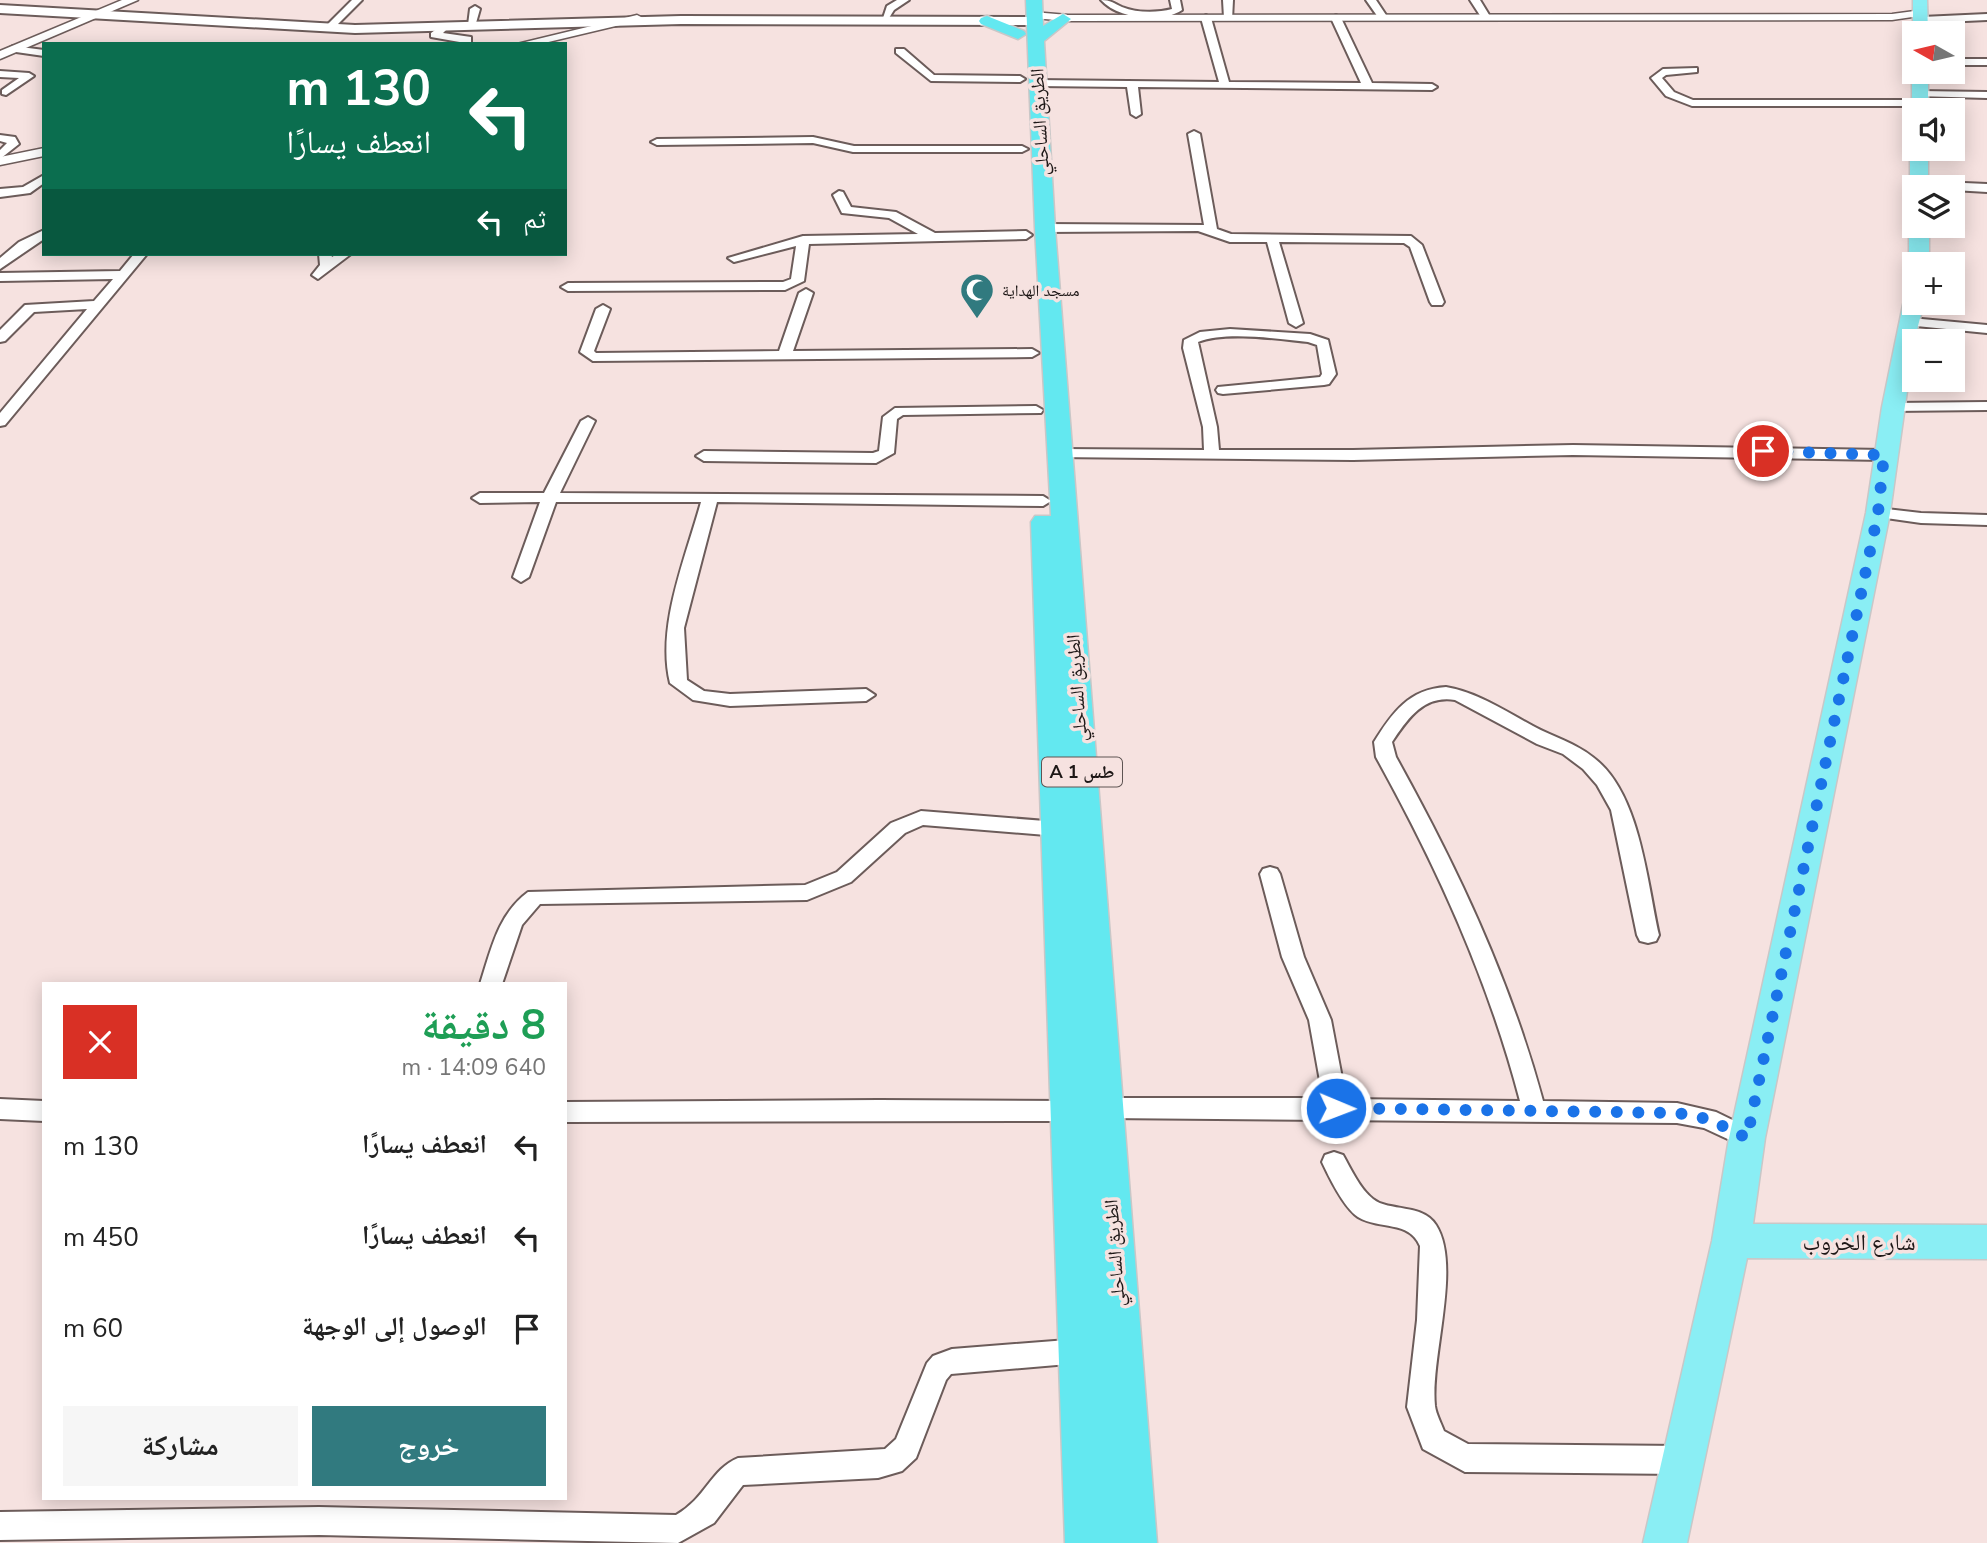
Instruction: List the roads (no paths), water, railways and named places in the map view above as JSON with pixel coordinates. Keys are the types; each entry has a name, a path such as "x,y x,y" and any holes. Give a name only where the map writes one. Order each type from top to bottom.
{"highway":[{"name":"الطريق الساحلي","path":"1028,16 1028,81 1035,231 1032,354 1043,501 1080,1351 1104,1411 1133,1543"},
{"name":"الطريق الساحلي","path":"1028,81 1022,149 1035,231 1060,454 1104,1108 1104,1411 1089,1543"}],"main road":[{"path":"0,7 355,29 633,20 1028,16"},
{"path":"292,25 331,26 473,16 633,20 1028,16"},
{"path":"1665,1543 1731,1241 1747,1138 1878,513 1884,455 1912,315"},
{"name":"شارع الخروب","path":"1731,1241 1987,1242"}],"street":[{"path":"0,55 132,0"},
{"path":"331,26 357,0"},
{"path":"886,16 890,8 904,0"},
{"path":"1106,0 1110,7 1119,11 1169,14 1177,10 1175,0"},
{"path":"1228,0 1229,18"},
{"path":"1371,0 1382,18"},
{"path":"1475,0 1486,18"},
{"path":"1028,16 1987,17"},
{"path":"1206,18 1225,85"},
{"path":"1336,18 1368,86"},
{"path":"533,42 633,20"},
{"path":"600,28 681,20"},
{"path":"445,26 435,35 467,39 466,42"},
{"path":"13,49 42,53"},
{"path":"900,51 930,78 1132,84 1432,87"},
{"path":"1965,62 1987,62"},
{"path":"1693,70 1663,72 1656,78 1670,94 1692,103 1902,102"},
{"path":"0,74 29,76 6,92"},
{"path":"1132,84 1136,114"},
{"path":"1952,98 1983,94 1987,107"},
{"path":"1194,134 1211,229"},
{"path":"0,138 13,142 0,160"},
{"path":"657,142 813,140 853,149 1022,149"},
{"path":"0,160 42,152"},
{"path":"0,193 26,190 42,179"},
{"path":"1965,187 1987,188"},
{"path":"839,195 846,210 892,215 930,235"},
{"path":"734,258 803,240 1035,231 1199,227 1230,237 1407,239 1416,245 1437,302"},
{"path":"0,265 23,246 42,235"},
{"path":"1272,238 1296,323"},
{"path":"568,287 785,286 797,281 803,240"},
{"path":"0,422 139,256"},
{"path":"323,265 341,256"},
{"path":"0,276 123,275"},
{"path":"783,356 806,293"},
{"path":"0,338 30,309 98,305"},
{"path":"603,309 587,352 593,357 1032,354"},
{"path":"1930,315 1987,328"},
{"path":"1212,454 1210,427 1190,348 1191,340 1197,336 1218,334 1310,338 1322,343 1329,374 1324,381 1223,390"},
{"path":"1893,407 1987,406"},
{"path":"704,456 876,458 886,453 890,417 900,411 1036,410"},
{"path":"521,577 550,498 588,421"},
{"path":"1060,454 1353,455 1585,450 1884,455"},
{"path":"480,498 710,497 1043,501"},
{"path":"710,497 675,628 676,671 680,683 699,696 730,700 866,695"},
{"path":"1878,513 1921,518 1987,520"},
{"path":"1534,1110 1501,1002 1443,861 1387,757 1383,742 1411,704 1429,693 1446,691 1460,695 1544,740 1570,750 1590,764 1620,810 1648,935"},
{"path":"492,982 511,925 522,905 536,897 807,892 844,877 898,828 921,818 1058,829"},
{"path":"1270,874 1293,957 1320,1020 1336,1108"},
{"path":"1104,1108 1534,1110 1690,1114 1708,1119 1747,1138"},
{"path":"0,1109 42,1111"},
{"path":"567,1112 1070,1111"},
{"path":"1334,1163 1366,1209 1411,1220 1426,1230 1433,1246 1430,1321 1423,1368 1421,1408 1433,1440 1465,1458 1682,1460"},
{"path":"0,1526 319,1521 677,1530 697,1521 718,1497 729,1477 738,1472 892,1461 906,1448 936,1372 953,1361 1080,1351"}],"place":[{"name":"مسجد الهداية","path":"977,320"}]}
